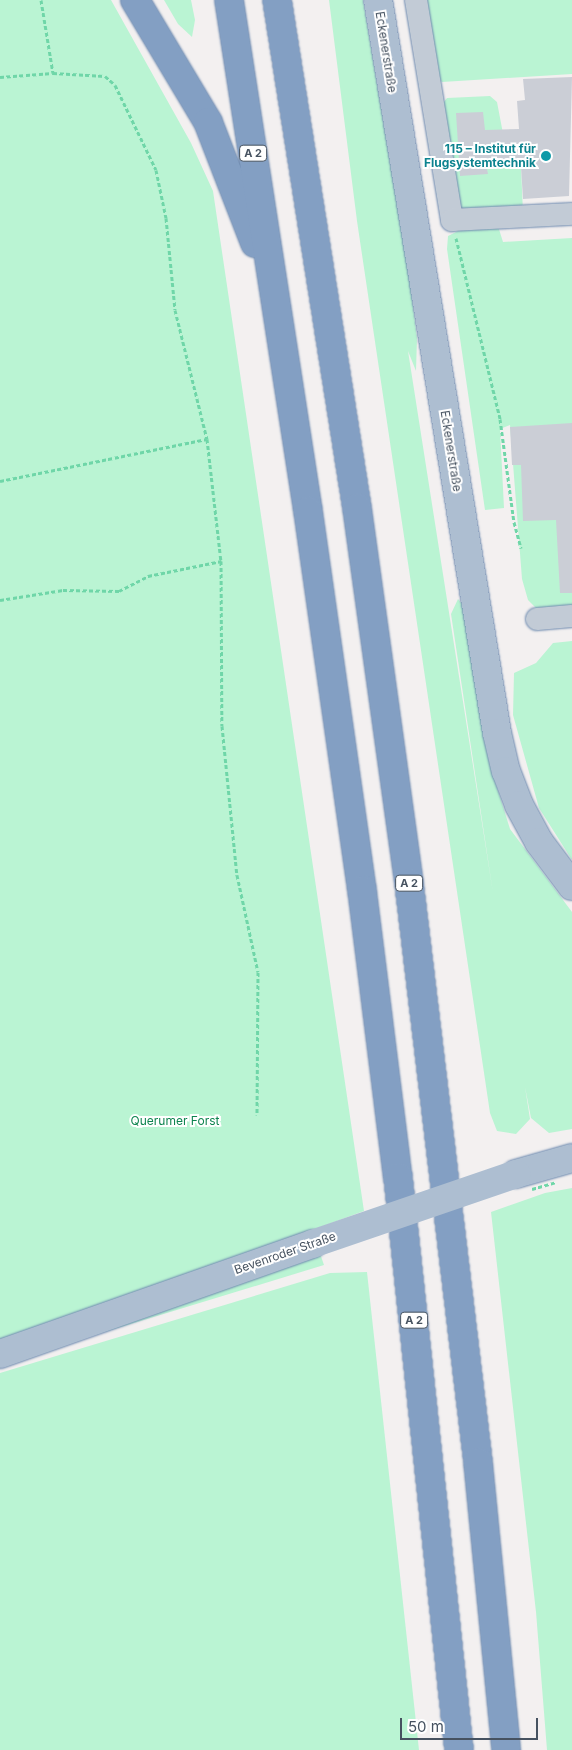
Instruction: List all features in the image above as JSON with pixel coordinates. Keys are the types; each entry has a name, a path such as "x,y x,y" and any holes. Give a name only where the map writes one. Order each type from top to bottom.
{"highway":[{"path":"135,0 208,122 227,166 278,305"},
{"name":"A 2","path":"229,0 278,305 362,890 398,1177 459,1750"},
{"name":"A 2","path":"277,0 357,508 409,883 478,1462 506,1750"}],"main road":[{"name":"Eckenerstraße","path":"378,0 497,732 506,771 519,805 539,842 572,886"},
{"name":"Bevenroder Straße","path":"0,1354 516,1174 572,1158"}],"lane":[{"path":"416,0 452,220 572,214"},
{"path":"537,619 572,616"}],"path":[{"path":"41,0 53,73"},
{"path":"0,77 53,73 105,76 115,85 156,170 166,218 175,310 207,440 221,561 222,726 237,875 258,972 257,1115"},
{"path":"452,220 500,418 514,522 521,548"},
{"path":"0,481 207,440"},
{"path":"0,600 63,590 120,591 148,576 221,561"}],"green space":[{"name":"Querumer Forst","path":"0,0 111,0 191,143 213,191 364,1211 312,1230 324,1265 0,1364"},
{"path":"164,0 191,0 195,20 192,37 178,24"},
{"path":"329,0 363,0 410,283 417,338 416,371 408,351 493,893 451,614 458,599 468,611 495,781 510,829 572,912 572,1129 549,1133 531,1118 525,1087 530,1119 516,1134 497,1131 490,1113 357,221"},
{"path":"422,0 572,0 572,74 442,82 434,75"},
{"path":"490,96 497,102 505,144 520,144 523,213 463,210 454,196 443,103 447,98"},
{"path":"498,226 503,242 572,238 572,610 540,612 528,600 522,579 510,425 500,429 504,508 485,510 447,249 448,236 462,229"},
{"path":"572,641 572,860 539,808 513,715 514,673 536,663 553,643"},
{"path":"572,1188 572,1750 547,1750 536,1612 491,1212 545,1193"},
{"path":"367,1272 419,1750 0,1750 0,1373 330,1273"}],"building":[{"path":"572,77 569,196 523,199 521,167 487,169 488,174 460,176 456,113 483,112 485,130 519,129 517,101 525,100 523,79"},
{"path":"572,423 572,593 560,593 556,520 523,521 521,465 512,465 510,427"}],"place":[{"name":"115 – Institut für Flugsystemtechnik","path":"546,156"}]}
